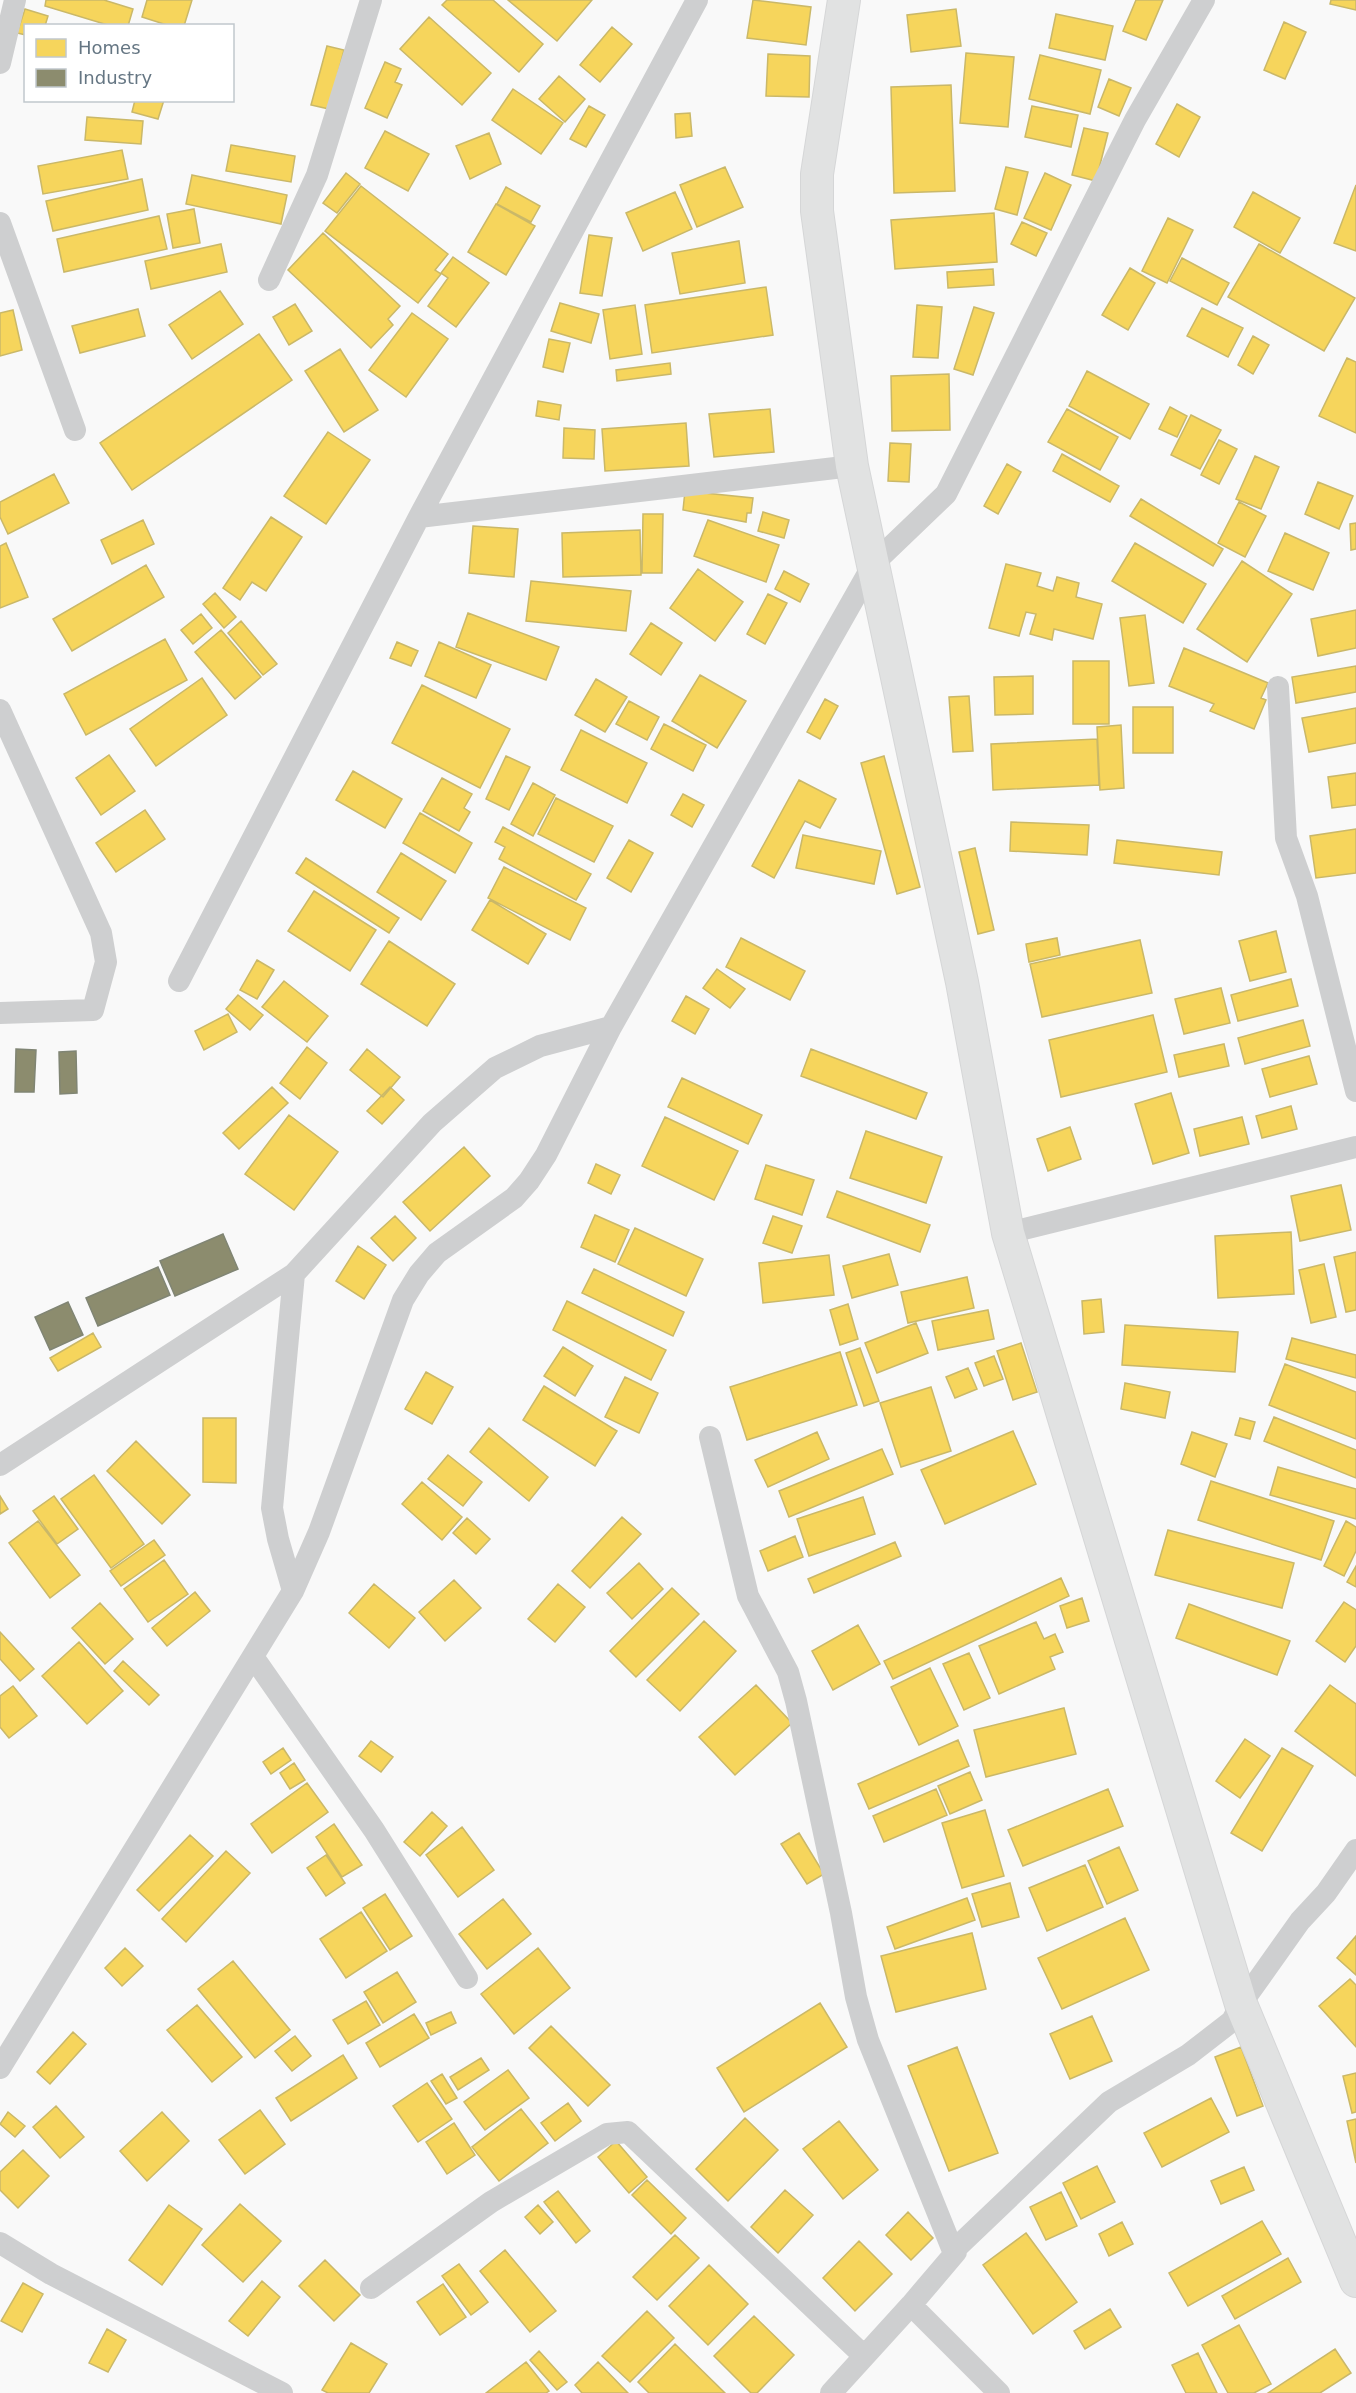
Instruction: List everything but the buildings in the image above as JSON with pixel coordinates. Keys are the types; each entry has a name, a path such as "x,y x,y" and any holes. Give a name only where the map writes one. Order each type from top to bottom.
{"main road":[{"path":"844,0 817,174 817,212 852,466 962,982 1008,1233 1241,2004 1356,2281"}],"street":[{"path":"0,63 15,0"},
{"path":"269,280 317,175 371,0"},
{"path":"179,981 419,518 697,0"},
{"path":"0,2068 293,1592 320,1532 403,1300 419,1274 437,1253 514,1198 529,1181 546,1155 611,1027 873,563 946,494 1135,120 1204,0"},
{"path":"0,223 75,430"},
{"path":"419,518 852,466"},
{"path":"1278,687 1286,838 1307,896 1356,1091"},
{"path":"0,710 101,933 106,962 93,1010 0,1013"},
{"path":"0,1465 294,1274 432,1123 495,1068 540,1046 611,1027"},
{"path":"1008,1233 1356,1147"},
{"path":"293,1592 272,1508 294,1274"},
{"path":"710,1437 748,1596 788,1672 796,1701 841,1912 856,1998 867,2040 956,2252 912,2305 831,2393"},
{"path":"254,1658 374,1830 467,1978"},
{"path":"954,2251 1109,2102 1188,2055 1232,2021 1241,2004 1300,1921 1326,1893 1356,1850"},
{"path":"371,2288 491,2202 607,2134 628,2132 864,2356"},
{"path":"0,2243 51,2274 282,2393"},
{"path":"912,2305 999,2393"}]}
